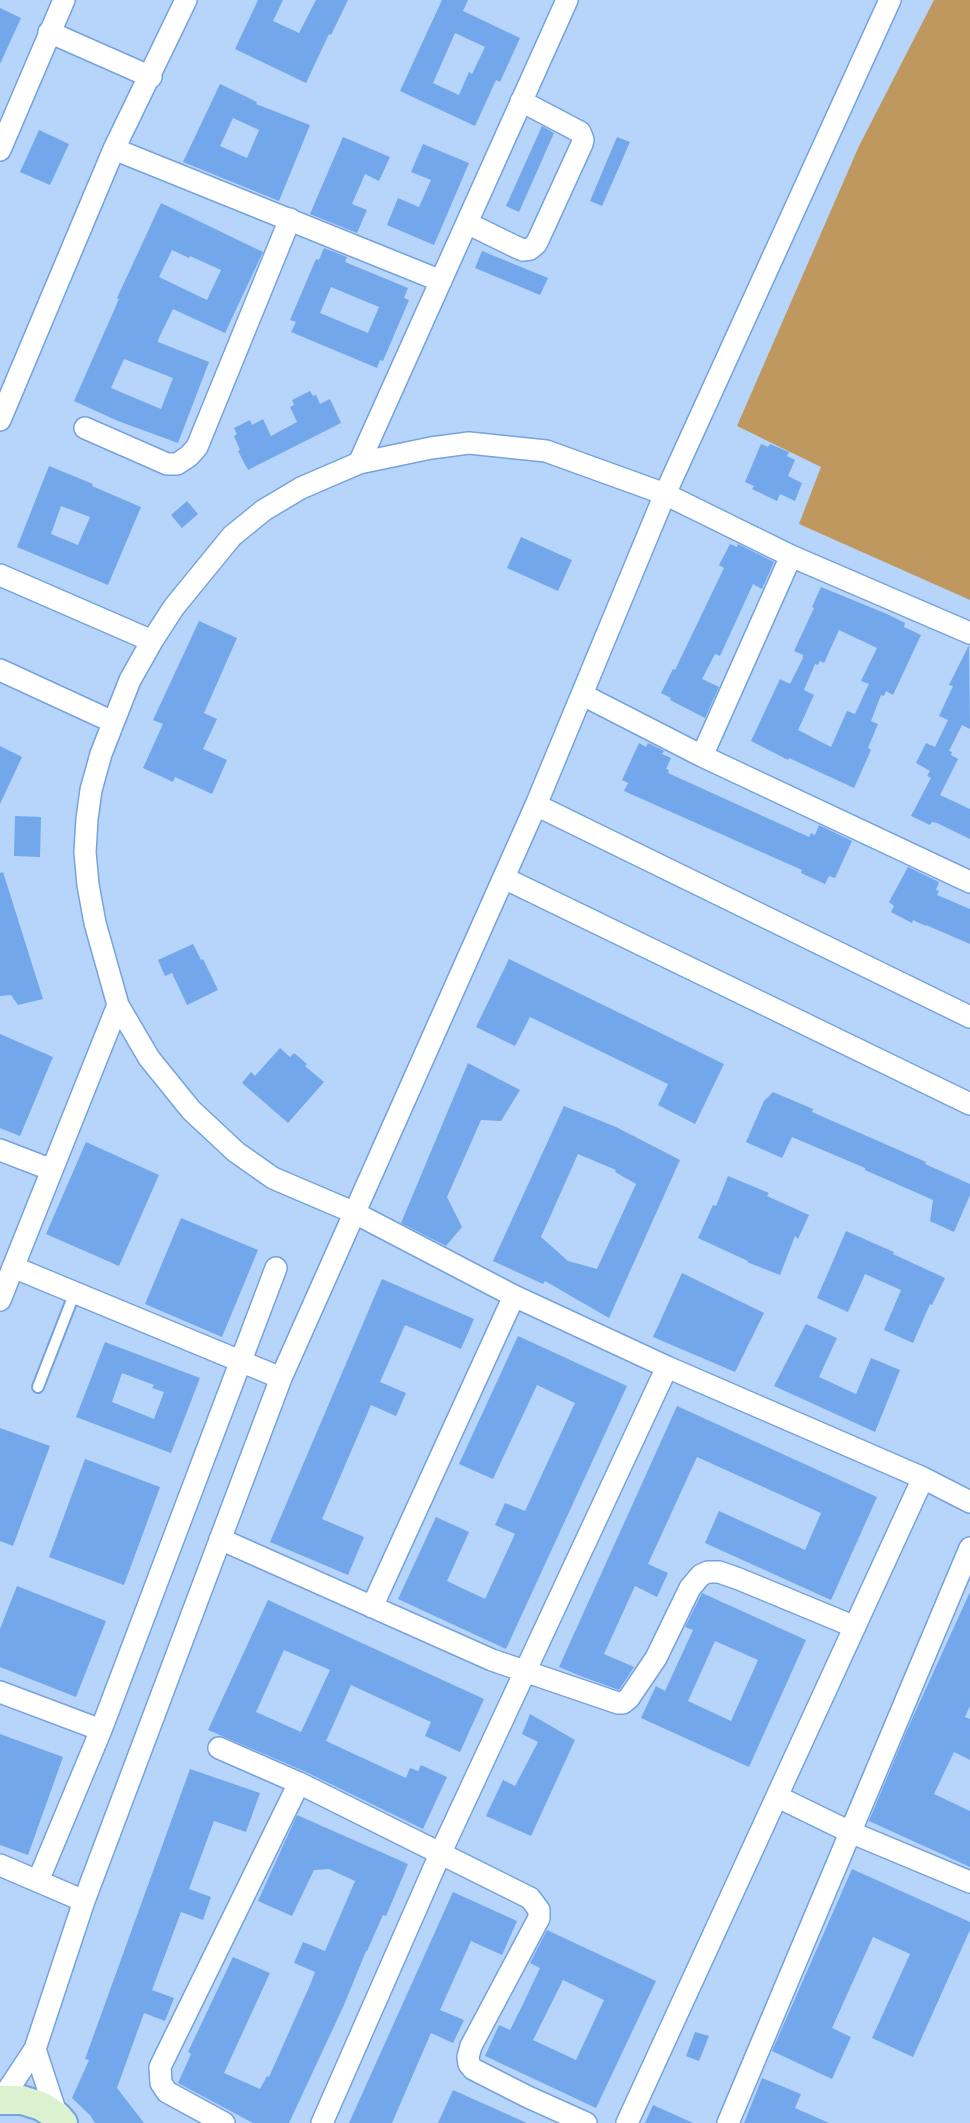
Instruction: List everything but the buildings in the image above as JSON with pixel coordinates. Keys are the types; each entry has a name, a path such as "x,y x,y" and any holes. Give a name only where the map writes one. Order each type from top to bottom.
{"main road":[{"path":"1,2099 22,2100 41,2106 60,2120"}],"street":[{"path":"0,150 64,0"},
{"path":"0,420 114,149 151,77 186,0"},
{"path":"358,463 567,0"},
{"path":"1,2099 35,2049 84,1901 281,1378 536,805 665,494 890,0"},
{"path":"49,32 151,77"},
{"path":"467,223 516,248 530,249 539,238 582,144 580,132 521,101"},
{"path":"114,149 441,281"},
{"path":"85,428 167,464 177,464 189,456 197,447 290,219"},
{"path":"970,633 791,556 665,494 604,470 546,451 469,443 358,463 301,488 264,510 232,536 174,607 130,680 101,754 91,790 85,852 95,923 118,1005 149,1058 191,1110 236,1152 273,1178 355,1213 514,1296 667,1367 923,1478 970,1502"},
{"path":"702,756 791,556"},
{"path":"0,575 152,641"},
{"path":"0,670 113,722"},
{"path":"583,695 702,756 970,882"},
{"path":"536,805 970,1017"},
{"path":"504,878 970,1104"},
{"path":"0,1300 118,1005"},
{"path":"0,1150 52,1170"},
{"path":"13,1267 281,1378"},
{"path":"38,1881 101,1730 276,1268"},
{"path":"372,1607 514,1296"},
{"path":"322,2123 441,1852 667,1367"},
{"path":"627,2123 923,1478"},
{"path":"220,1539 492,1660 527,1670 612,1702 623,1703 630,1698 656,1658 690,1588 701,1575 708,1572 719,1572 739,1579 855,1627"},
{"path":"728,2123 970,1548"},
{"path":"0,1692 101,1730"},
{"path":"219,1748 299,1783 524,1893 530,1898 539,1910 538,1918 471,2046 468,2057 471,2066 528,2097 586,2123"},
{"path":"224,2123 167,2092 161,2083 160,2067 299,1783"},
{"path":"778,1797 850,1832 970,1882"},
{"path":"0,1865 84,1901"},
{"path":"35,2049 60,2120"}],"lane":[{"path":"39,1387 75,1293"}],"shaded area":[{"path":"934,0 970,0 970,600 799,524 821,467 737,426 859,146"}]}
